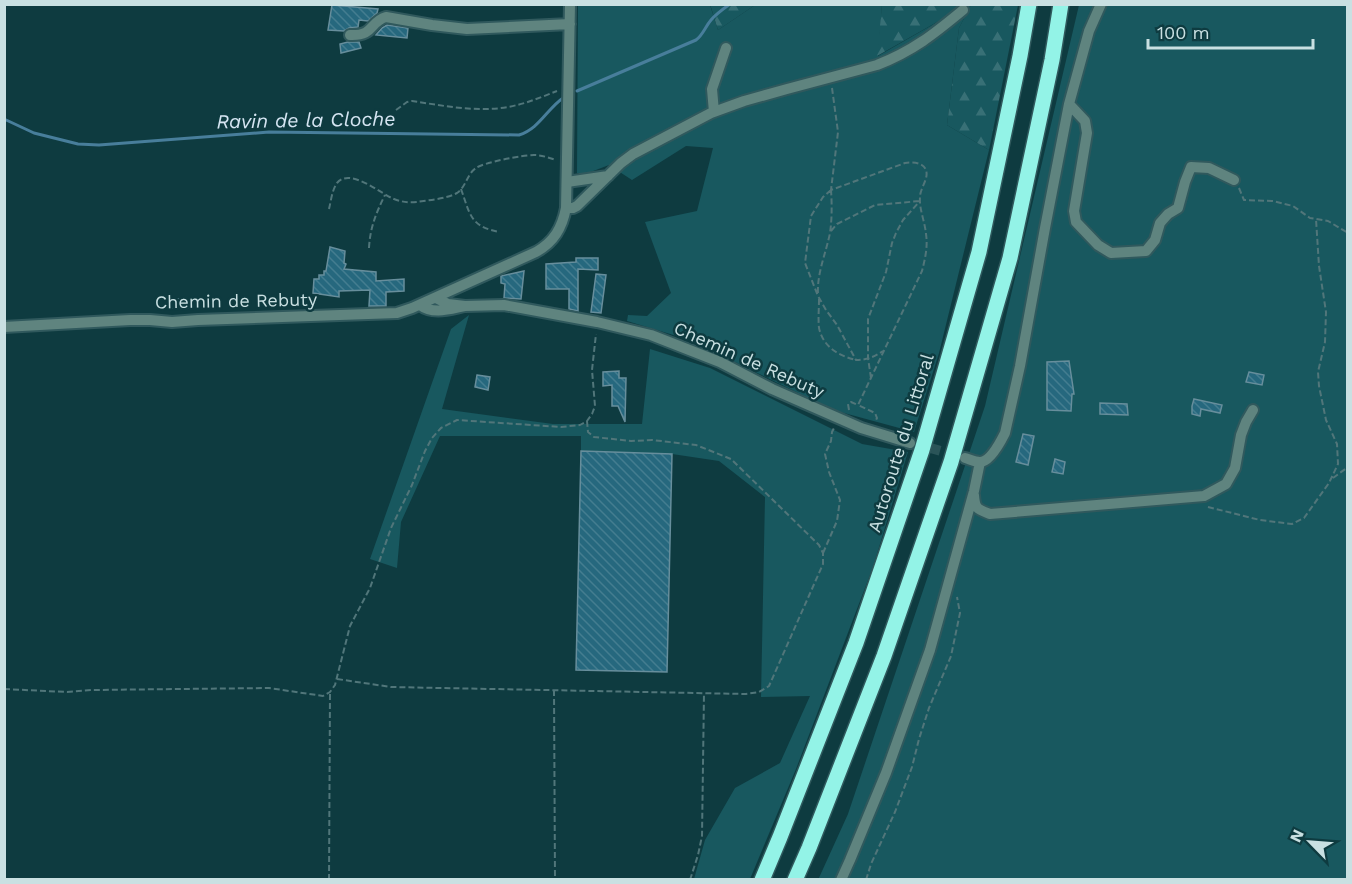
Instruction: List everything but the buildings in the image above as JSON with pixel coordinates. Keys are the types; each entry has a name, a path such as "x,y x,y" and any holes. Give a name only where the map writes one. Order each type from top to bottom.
{"highway":[{"name":"Autoroute du Littoral","path":"762,879 856,643 922,450 979,252 1029,4"},
{"path":"795,879 884,656 951,462 1010,258 1052,60 1061,4"}],"street":[{"path":"420,305 542,249 560,228 566,208 570,4"},
{"path":"965,458 980,462 986,461 1005,433 1020,366 1069,104 1089,31 1101,4"},
{"path":"566,208 577,206 633,154 714,112 755,98 877,65 910,51 963,10"},
{"path":"350,34 366,33 386,17 432,26 467,29 570,24"},
{"path":"714,112 712,89 726,48"},
{"path":"1069,104 1085,121 1086,133 1074,211 1076,222 1098,245 1111,253 1146,251 1155,240 1160,223 1178,208 1191,167 1209,168 1234,180"},
{"path":"567,182 608,176"},
{"name":"Chemin de Rebuty","path":"436,298 448,304 465,306 504,305 597,322 651,335 720,362 772,389 844,420 910,443"},
{"name":"Chemin de Rebuty","path":"4,327 130,320 172,322 392,313 420,305 426,309 439,311 465,306"},
{"path":"974,491 975,505 978,509 990,514 1204,496 1226,484 1235,468 1241,435 1253,410"},
{"path":"841,879 886,773 930,651 980,462"}],"path":[{"path":"830,78 838,132 831,190 830,231 818,283 820,330 825,342 843,357 856,360 868,358 885,350"},
{"path":"396,110 412,101 453,107 494,109 515,106 569,89"},
{"path":"329,209 337,183 346,178 360,181 385,195 404,202 414,202 457,193 472,171 484,164 532,155 567,161"},
{"path":"856,360 818,296 805,263 811,216 823,196 831,190 912,162 923,166 927,175 920,190 927,236 925,260 922,271 858,405"},
{"path":"1234,180 1244,200 1273,201 1293,206 1310,218 1328,221 1347,233"},
{"path":"461,189 476,224 487,230 500,232"},
{"path":"369,248 373,221 385,195"},
{"path":"830,231 837,224 875,205 920,201"},
{"path":"871,378 868,358 868,319 886,272 892,243 903,220 920,201"},
{"path":"1186,497 1209,508 1231,514 1292,524 1304,518 1338,464 1337,444 1326,420 1319,386 1318,372 1325,342 1326,312 1319,266 1316,219"},
{"path":"4,689 67,692 269,688 323,696 330,692 337,679 350,626 370,588 392,528 432,438 441,428 457,420 561,427 580,425 587,421 595,406 592,370 597,322"},
{"path":"337,679 391,687 746,694 759,692 769,687 823,564 823,554 837,521 840,500 825,454 832,432 849,413 848,404 851,402 875,412 877,418 873,431"},
{"path":"587,421 588,432 594,437 696,445 731,459 813,538 823,554"},
{"path":"1330,479 1347,467"},
{"path":"866,879 895,812 912,766 929,708 951,656 960,613 956,592"},
{"path":"554,690 555,879"},
{"path":"329,879 330,692"},
{"path":"690,879 702,836 704,693"}],"green space":[{"path":"710,4 755,4 755,5 718,30"},
{"path":"578,5 710,5 718,30 755,5 882,5 878,56 967,5 971,5 959,28 947,125 989,150 939,353 914,432 833,410 690,340 627,321 628,315 647,316 671,293 645,222 697,211 713,148 686,146 632,180 609,165 588,173 577,173"},
{"path":"882,5 967,5 877,56"},
{"path":"971,5 1018,5 989,150 947,125 959,28"},
{"path":"1079,5 1347,5 1347,879 818,880 848,814 985,406"},
{"path":"469,315 442,409 553,424 642,424 650,349 710,368 862,444 908,452 873,567 796,769 750,879 694,879 705,840 735,788 780,763 810,696 761,697 765,497 719,461 672,454 581,451 581,436 440,436 401,522 397,568 370,559 451,329"}],"waterway":[{"name":"Ravin de la Cloche","path":"577,91 696,40 713,18 730,4"},
{"name":"Ravin de la Cloche","path":"4,119 34,133 78,144 99,145 269,132 519,135 537,124 563,98"}],"tunnel":[{"path":"916,444 959,456"}]}
